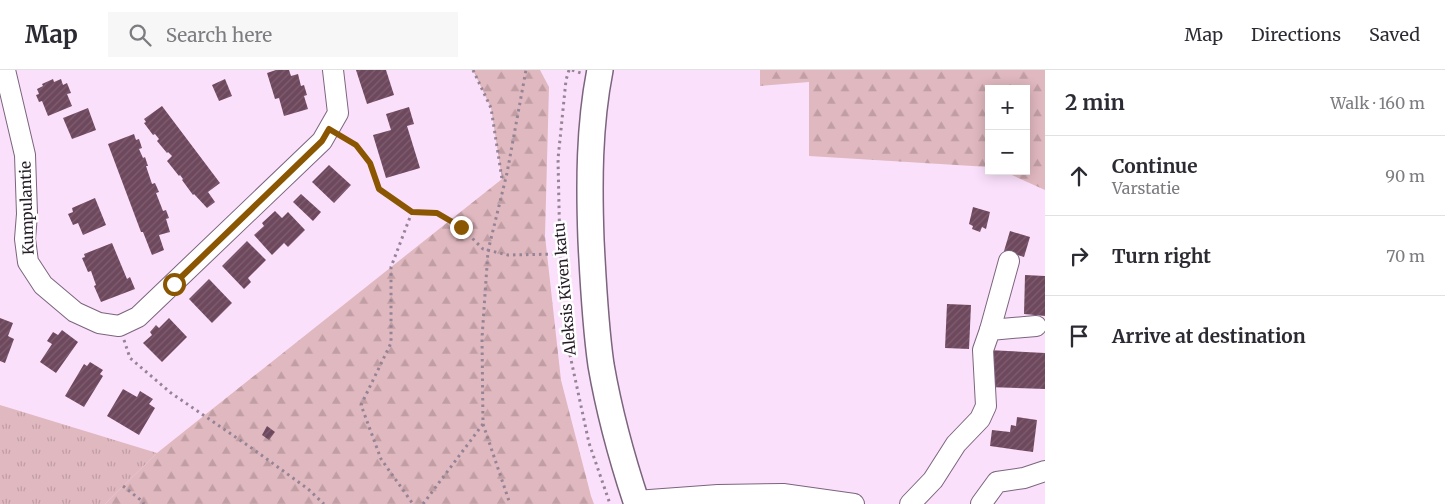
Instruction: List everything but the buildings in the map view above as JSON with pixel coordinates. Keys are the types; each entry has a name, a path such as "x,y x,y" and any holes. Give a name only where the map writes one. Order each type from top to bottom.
{"main road":[{"name":"Aleksis Kiven katu","path":"600,70 595,94 590,156 593,283 601,365 615,427 636,502"}],"street":[{"path":"119,326 138,317 322,141 338,114 333,70"},
{"name":"Kumpulantie","path":"4,75 25,155 27,214 25,239 28,262 43,285 74,312 99,322 119,326"},
{"path":"910,504 933,480 956,444 980,419 986,406 983,350 1009,260"},
{"path":"990,330 1036,326"},
{"path":"980,504 997,482 1024,478 1045,471"},
{"path":"636,502 721,499 783,494 854,504"}],"path":[{"path":"473,70 490,108 502,178"},
{"path":"510,504 483,424 482,338 488,251 508,173 526,70"},
{"name":"Aleksis Kiven katu","path":"569,70 566,80 558,160 560,254 570,355 589,444 610,504"},
{"path":"329,129 356,145 370,163 379,189 412,212 437,213 461,227 483,249 488,251 508,255 560,254"},
{"path":"412,212 391,267 391,343 361,405 381,460 413,504"},
{"path":"119,326 130,358 164,387 308,489 324,504"},
{"path":"424,504 483,424"},
{"path":"122,486 142,500 144,504"}],"green space":[{"path":"473,70 540,70 549,87 545,236 561,380 594,504 105,504 157,453 502,179 491,108"},
{"path":"760,70 1045,70 1045,190 1012,175 1030,175 1030,85 985,85 985,167 809,156 809,82 760,86"},
{"path":"0,405 157,453 105,504 0,504"}],"route":[{"path":"174,284 322,141 329,129 356,145 370,163 379,189 412,212 437,213 461,227"}]}
